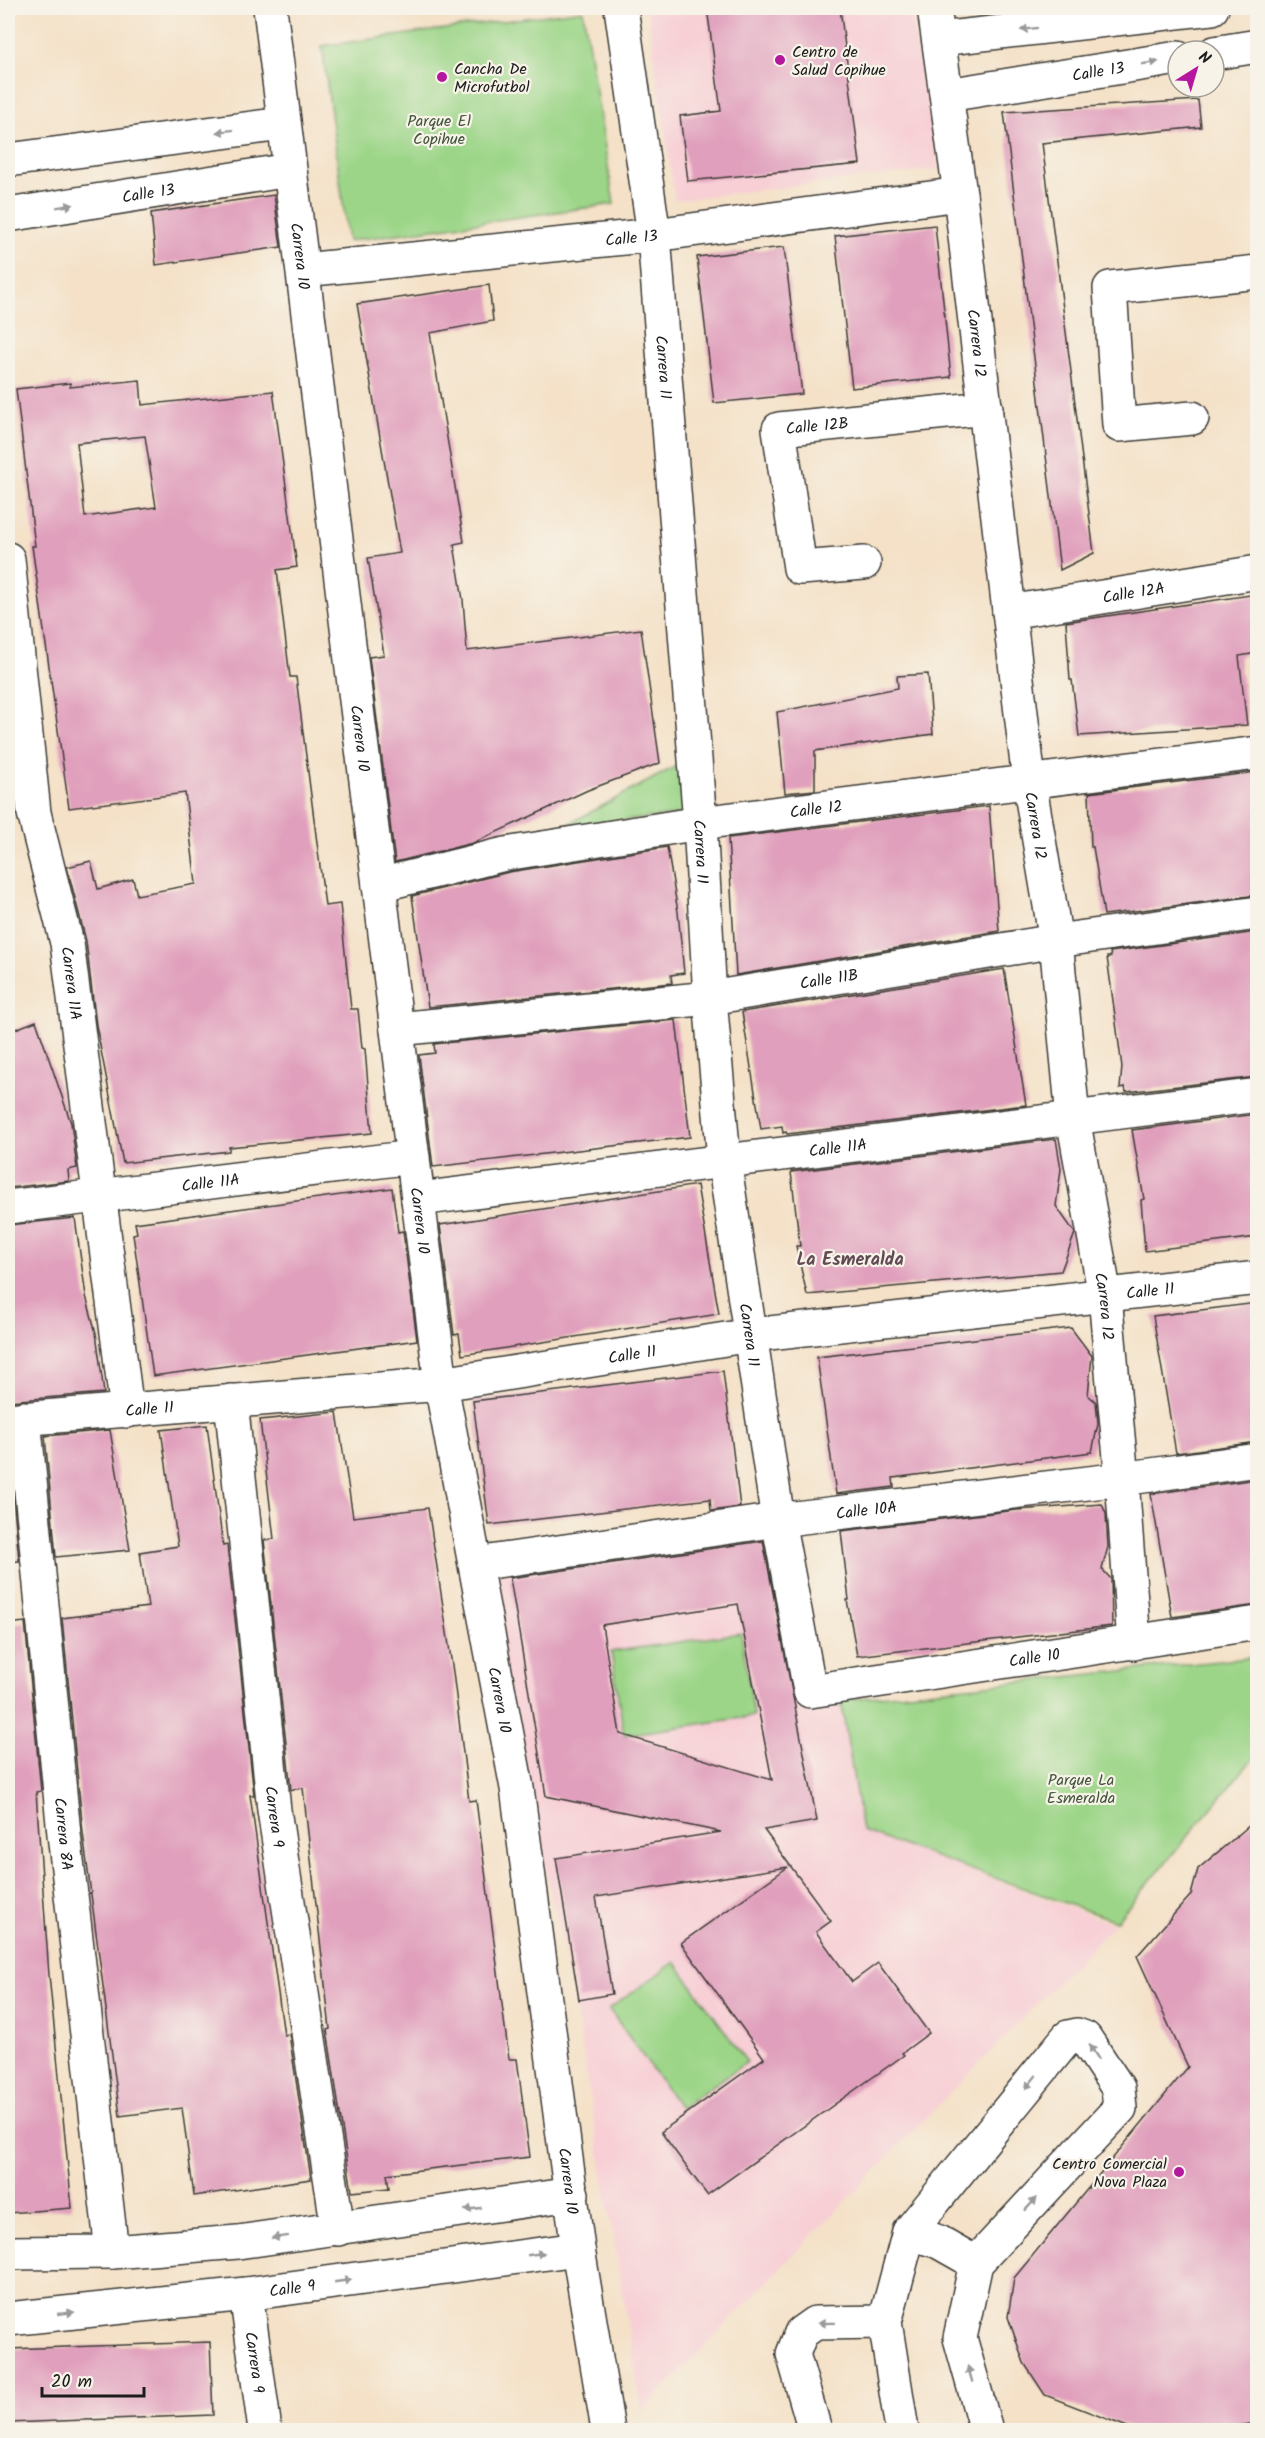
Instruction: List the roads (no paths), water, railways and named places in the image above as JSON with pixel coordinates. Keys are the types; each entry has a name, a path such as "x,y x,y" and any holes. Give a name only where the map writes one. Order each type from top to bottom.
{"street":[{"name":"Carrera 10","path":"270,8 441,1384 517,1788 579,2249 608,2430"},
{"name":"Carrera 11","path":"621,8 654,235 724,1160 778,1520 810,1691"},
{"name":"Carrera 12","path":"934,8 960,194 1029,782 1056,941 1073,1118 1105,1296 1134,1643"},
{"path":"939,39 1212,8"},
{"path":"1226,51 1257,46"},
{"name":"Calle 13","path":"946,95 1166,60"},
{"path":"8,160 283,123"},
{"name":"Calle 13","path":"8,215 289,170"},
{"name":"Calle 13","path":"303,270 654,235 960,194"},
{"path":"1192,418 1119,425 1110,288 1257,272"},
{"name":"Calle 12B","path":"864,563 800,568 779,429 986,408"},
{"name":"Carrera 11A","path":"8,559 34,813 67,943 127,1411"},
{"name":"Calle 12A","path":"1009,612 1257,572"},
{"name":"Calle 12","path":"379,885 506,854 700,823 1257,753"},
{"name":"Calle 11B","path":"397,1029 710,998 1056,941 1257,913"},
{"name":"Calle 11A","path":"418,1199 1257,1095"},
{"name":"Calle 11A","path":"8,1207 413,1157"},
{"name":"Calle 11","path":"16,1419 441,1384 751,1335 1257,1278"},
{"name":"Carrera 9","path":"231,1401 274,1810 338,2229"},
{"name":"Carrera 8A","path":"16,1419 112,2252"},
{"name":"Calle 10A","path":"476,1564 778,1520 1122,1479 1257,1460"},
{"name":"Calle 10","path":"810,1691 1257,1623"},
{"path":"902,2430 885,2322 909,2232 1068,2037 1077,2035 1085,2038 1118,2088 1120,2108 976,2263 960,2338 986,2430"},
{"path":"8,2253 112,2252 238,2242 572,2194"},
{"path":"909,2232 939,2242 976,2263"},
{"name":"Calle 9","path":"8,2319 246,2294 579,2249"},
{"name":"Carrera 9","path":"246,2294 265,2430"},
{"path":"815,2430 793,2354 801,2334 814,2323 885,2322"}],"place":[{"name":"Centro de Salud Copihue","path":"780,60"},
{"name":"Cancha De Microfutbol","path":"442,77"},
{"name":"Centro Comercial Nova Plaza","path":"1179,2172"}],"district":[{"name":"La Esmeralda","path":"850,1259"}],"park label":[{"name":"Parque El Copihue","path":"439,129"},
{"name":"Parque La Esmeralda","path":"1081,1788"}]}
